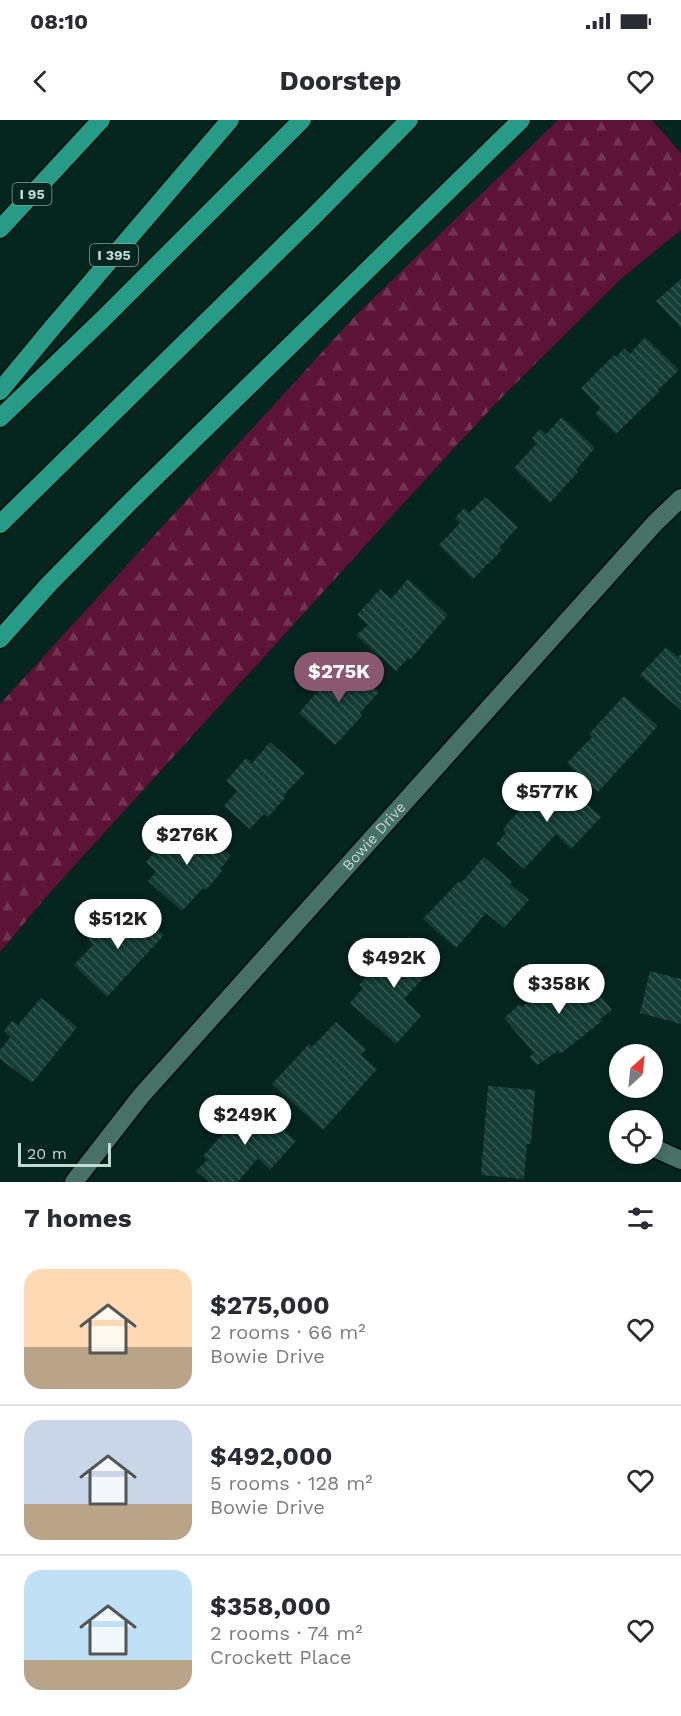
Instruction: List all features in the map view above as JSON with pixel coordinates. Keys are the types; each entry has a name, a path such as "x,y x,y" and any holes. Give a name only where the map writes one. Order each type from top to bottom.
{"highway":[{"name":"I 95","path":"0,229 101,120"},
{"name":"I 395","path":"0,392 230,120"},
{"path":"0,418 105,317 302,120"},
{"path":"0,524 409,120"},
{"path":"0,639 130,502 521,120"}],"street":[{"name":"Bowie Drive","path":"74,1182 141,1096 648,531 681,498"},
{"path":"663,1152 681,1160"}],"green space":[{"path":"558,120 652,120 681,153 681,230 622,278 453,449 45,898 0,952 0,704 355,316"}],"building":[{"path":"681,279 681,328 656,301"},
{"path":"645,337 679,370 616,434 595,414 600,408 581,388 614,355 616,357 624,348 630,354"},
{"path":"562,417 595,448 576,470 578,472 550,503 514,468 537,443 532,438 540,429 546,434"},
{"path":"485,497 518,527 499,548 502,550 473,579 439,545 460,523 455,518 464,508 469,513"},
{"path":"408,579 448,615 410,660 408,658 396,671 356,635 368,625 357,615 380,589 391,599"},
{"path":"666,647 678,657 681,654 681,710 640,675"},
{"path":"344,661 379,692 360,713 362,716 335,745 299,713 320,688 315,684 324,674 330,678"},
{"path":"624,696 658,726 598,792 567,763 592,737 589,734"},
{"path":"270,742 305,773 283,796 285,798 268,817 264,814 250,829 224,806 237,791 226,781 246,758 252,763"},
{"path":"556,776 601,817 571,849 556,834 524,869 496,844 506,833 503,829 539,788 544,791"},
{"path":"197,824 231,856 206,890 203,888 182,911 148,881 156,872 146,862 166,839 171,844 179,836 183,840"},
{"path":"484,857 529,900 504,928 486,913 456,948 423,919 459,881 461,883"},
{"path":"128,903 164,935 107,997 74,965 93,945 88,939 96,931 101,935"},
{"path":"409,936 438,962 404,999 421,1016 396,1044 350,1003 363,988 359,985 397,945 399,947"},
{"path":"572,966 582,978 585,975 612,1010 600,1019 602,1021 560,1054 558,1051 537,1065 529,1057 534,1053 504,1018 520,1004 522,1007"},
{"path":"650,971 681,979 681,1024 640,1013"},
{"path":"41,998 77,1027 32,1083 0,1059 0,1050 10,1037 4,1031 12,1021 18,1025"},
{"path":"336,1022 366,1049 361,1055 377,1069 323,1130 272,1084 309,1044 312,1047"},
{"path":"488,1086 535,1090 531,1144 527,1144 524,1179 481,1175"},
{"path":"251,1102 296,1141 270,1170 258,1158 238,1182 209,1182 196,1171 207,1160 203,1156 230,1126 225,1121 236,1109 241,1113"}]}
